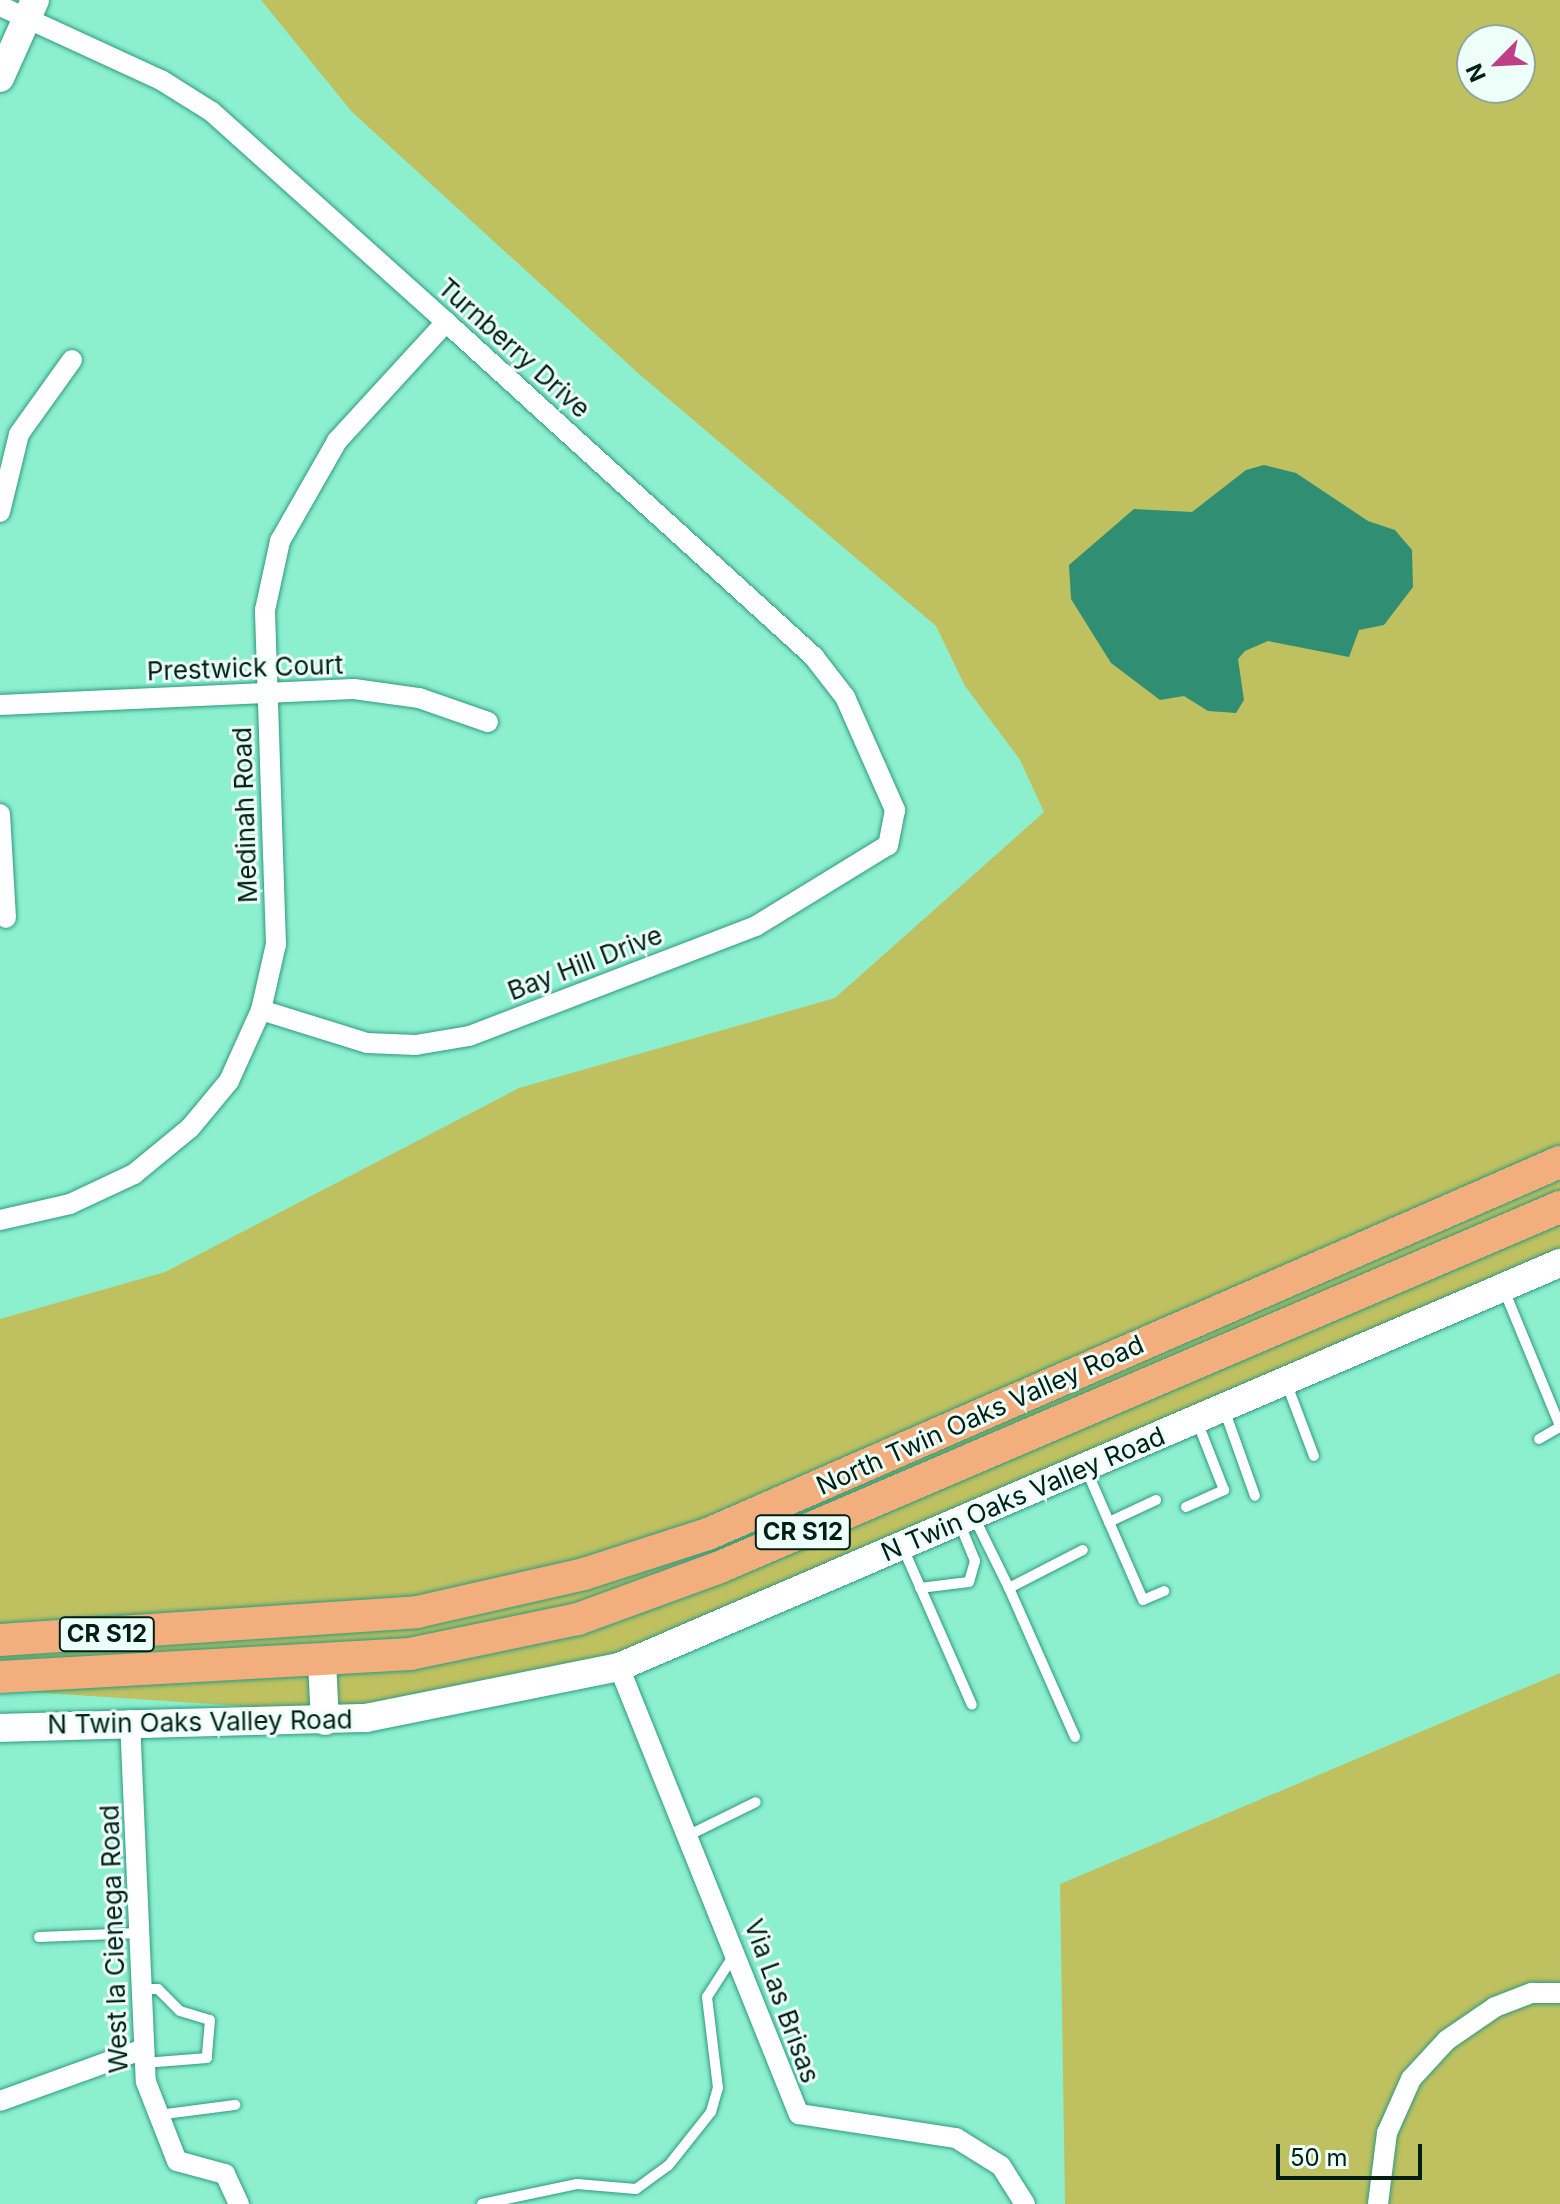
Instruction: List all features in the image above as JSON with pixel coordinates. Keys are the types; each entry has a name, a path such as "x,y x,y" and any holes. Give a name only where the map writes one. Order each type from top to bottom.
{"main road":[{"name":"North Twin Oaks Valley Road","path":"0,1640 403,1614 471,1601 708,1534 1560,1162"},
{"name":"North Twin Oaks Valley Road","path":"0,1677 322,1662 498,1639 720,1567 1560,1207"},
{"path":"214,1628 242,1646 290,1643 322,1662 343,1640 414,1629 471,1601"}],"street":[{"name":"Turnberry Drive","path":"0,6 31,9 161,80 212,112 814,657 880,762 895,825"},
{"path":"0,78 31,9"},
{"name":"Medinah Road","path":"0,1220 70,1204 156,1156 229,1081 261,1010 276,944 265,610 298,499 337,441 446,322"},
{"path":"0,512 19,434 72,360"},
{"name":"Prestwick Court","path":"0,705 354,689 419,698 488,722"},
{"path":"0,814 6,918"},
{"name":"Bay Hill Drive","path":"261,1010 367,1043 416,1045 469,1036 756,926 888,845 895,825"},
{"name":"N Twin Oaks Valley Road","path":"0,1728 130,1720 325,1721 513,1694 619,1667 1560,1263"},
{"path":"322,1662 325,1721"},
{"name":"Via Las Brisas","path":"619,1667 691,1834 799,2114 956,2138 1001,2166 1025,2204"},
{"name":"West la Cienega Road","path":"130,1720 144,2056 156,2115 177,2161 225,2174 239,2204"},
{"path":"1378,2204 1387,2133 1411,2079 1447,2040 1495,2007 1532,1993 1560,1993"},
{"path":"0,2101 144,2056"}],"lane":[{"path":"1503,1288 1560,1426 1539,1439"},
{"path":"1285,1380 1314,1456"},
{"path":"1223,1407 1255,1496"},
{"path":"1186,1507 1224,1490 1196,1419"},
{"path":"1085,1467 1143,1600 1164,1591"},
{"path":"1109,1522 1156,1500"},
{"path":"966,1518 1009,1588 1075,1737"},
{"path":"920,1588 969,1582 975,1561 966,1518"},
{"path":"902,1546 972,1705"},
{"path":"1009,1588 1083,1550"},
{"path":"691,1834 756,1802"},
{"path":"39,1937 139,1933"},
{"path":"482,2204 577,2184 636,2189 668,2166 711,2112 718,2088 707,1997 736,1953"},
{"path":"142,1989 158,1989 180,2011 210,2020 207,2058 144,2056"},
{"path":"156,2115 235,2105"}],"shaded area":[{"path":"261,0 1560,0 1560,1271 621,1679 507,1703 345,1713 0,1690 0,1319 165,1272 519,1088 835,998 1044,812 1020,760 965,686 936,626 638,373 352,112"},
{"path":"1264,465 1296,473 1368,521 1395,530 1412,550 1413,587 1384,625 1359,630 1349,657 1268,641 1245,651 1238,659 1244,700 1236,713 1208,711 1184,696 1160,700 1111,663 1071,599 1069,565 1134,509 1192,512 1246,470"},
{"path":"1560,1673 1560,2204 1065,2204 1060,1884"}]}
